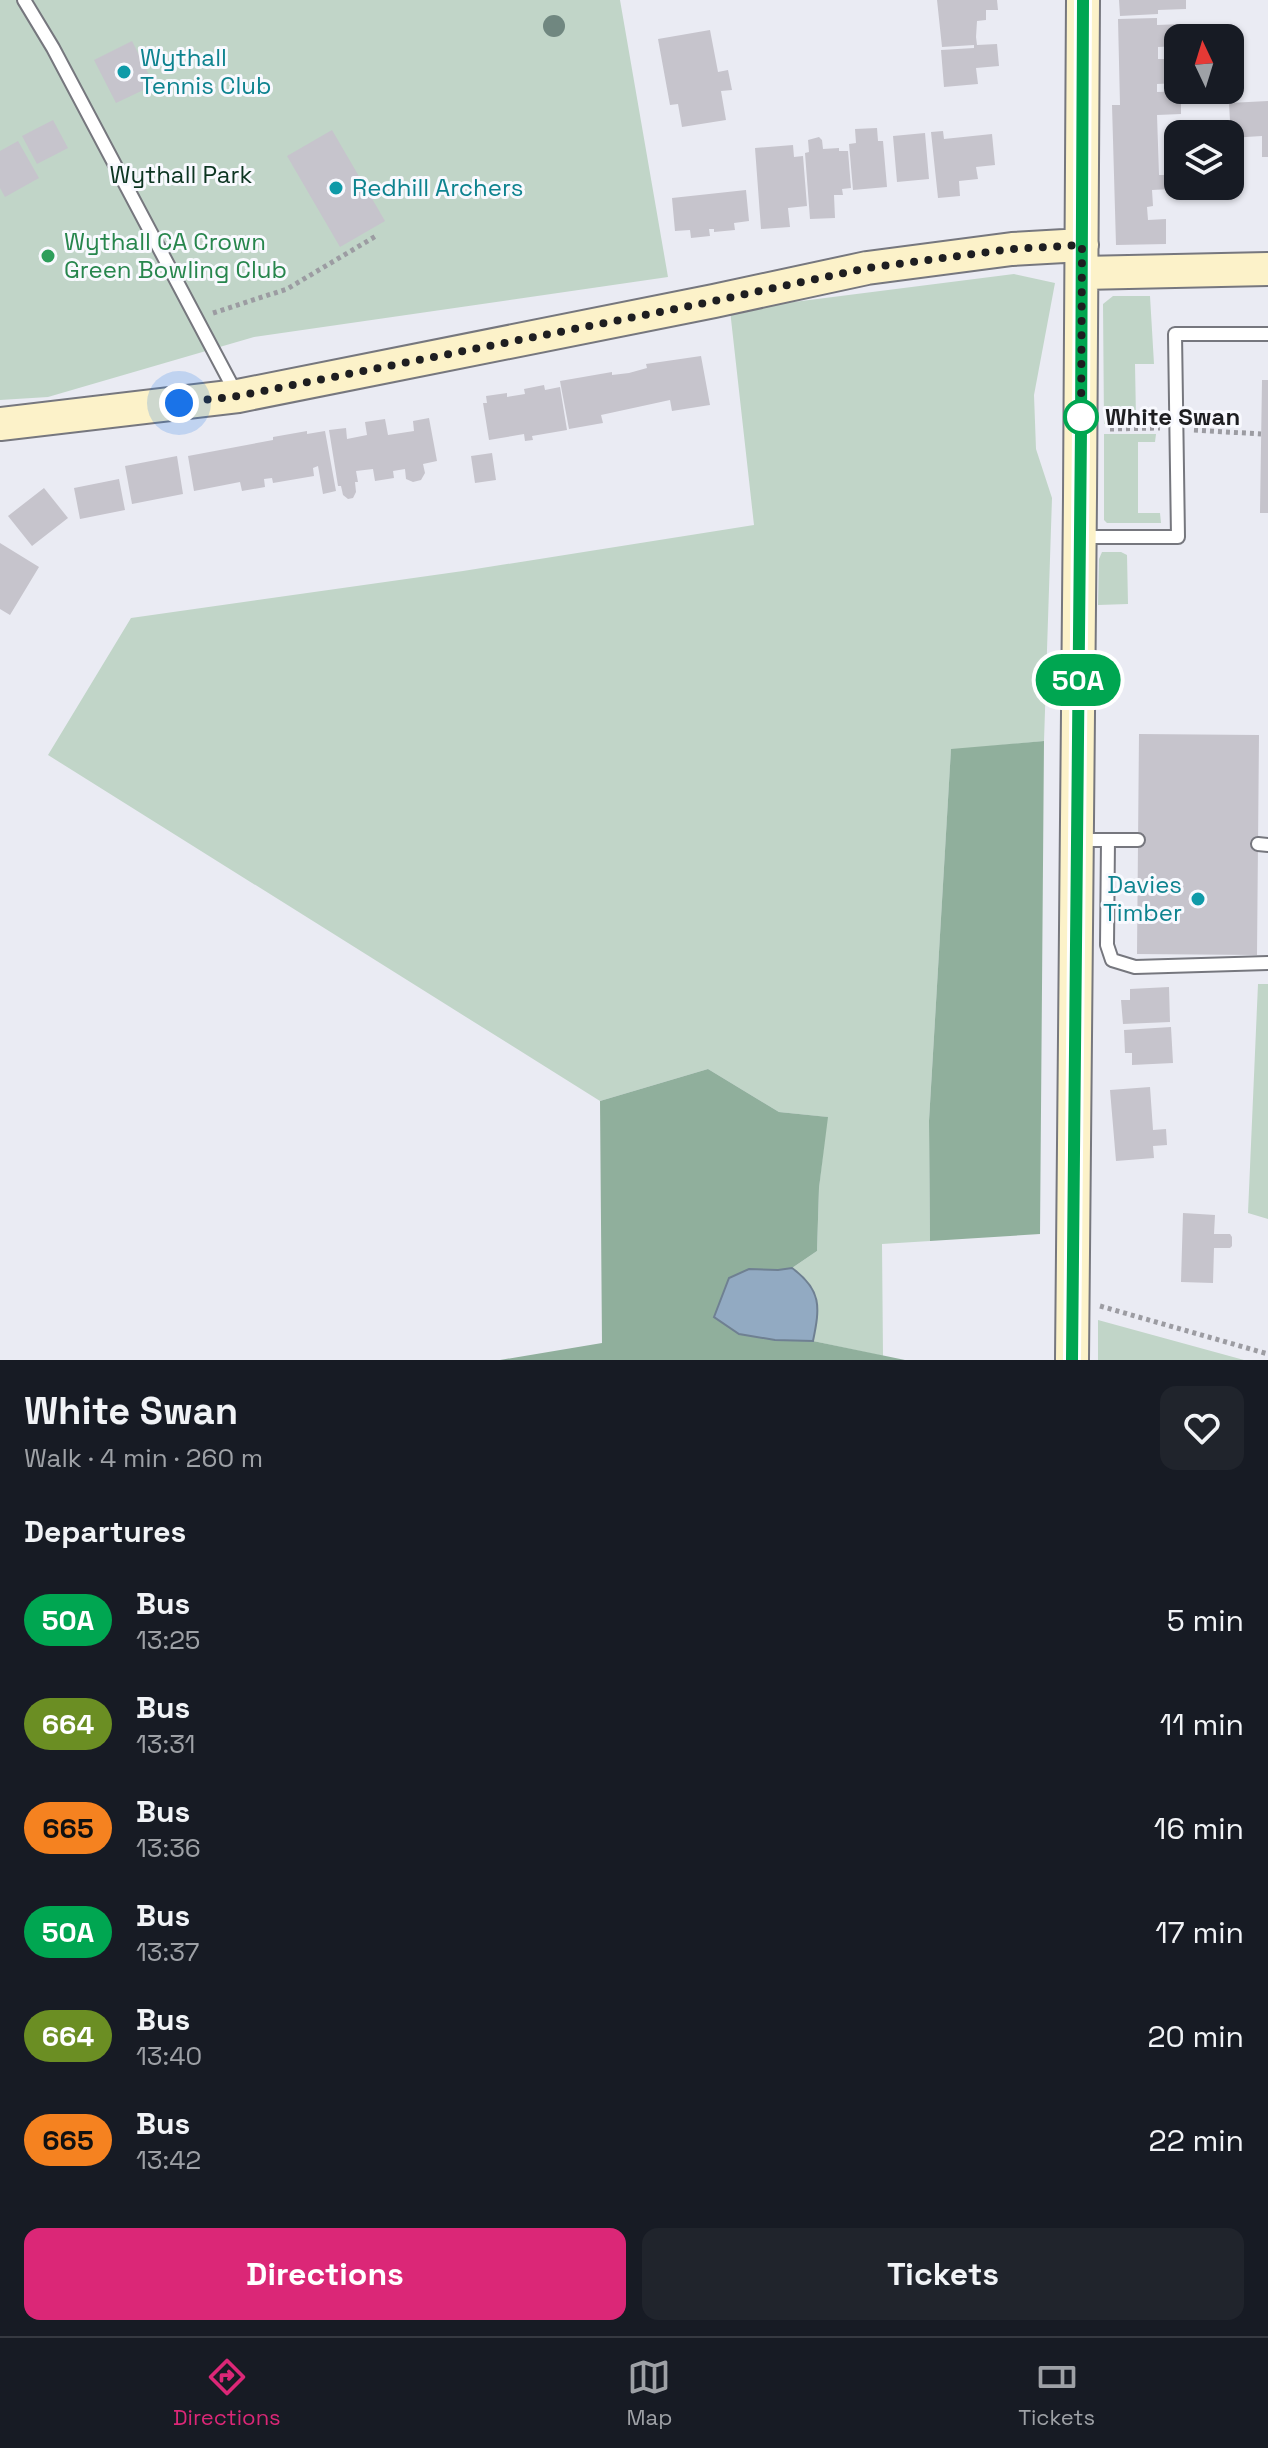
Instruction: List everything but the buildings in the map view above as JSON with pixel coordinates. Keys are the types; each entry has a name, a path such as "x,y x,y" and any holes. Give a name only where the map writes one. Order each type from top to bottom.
{"street":[{"path":"1072,1360 1083,0"},
{"path":"0,424 238,396 867,268 1012,249 1082,259 1268,269"}],"lane":[{"path":"24,0 53,48 238,396"},
{"path":"1080,537 1178,537 1175,334 1268,334"},
{"path":"1076,840 1138,840"},
{"path":"1108,840 1107,945 1112,960 1135,967 1268,963"}],"path":[{"path":"197,318 287,289 376,236"},
{"path":"1073,1299 1268,1354"}],"green space":[{"name":"Wythall Park","path":"0,0 620,0 668,277 254,337 48,397 0,400"},
{"path":"1014,274 1055,283 1034,395 1036,449 1052,498 1044,741 951,750 929,1121 930,1241 882,1244 883,1356 813,1341 817,1318 814,1292 792,1268 817,1251 819,1188 827,1117 779,1112 708,1069 600,1101 48,755 131,618 463,571 754,525 730,310"},
{"path":"1113,296 1150,296 1154,364 1135,364 1136,419 1155,419 1155,424 1104,424 1103,304"},
{"path":"1104,434 1156,434 1155,442 1138,442 1138,513 1160,513 1161,523 1107,523 1104,520"},
{"path":"1102,552 1127,555 1128,604 1098,605 1099,559"},
{"path":"1044,741 1040,1234 930,1241 929,1121 951,749"},
{"path":"1258,984 1268,984 1268,1219 1248,1213"},
{"path":"708,1069 779,1112 828,1117 819,1188 817,1251 792,1268 749,1269 730,1278 714,1317 739,1334 775,1340 813,1341 905,1360 500,1360 602,1343 600,1101"},
{"path":"1098,1320 1244,1360 1098,1360"}],"water":[{"path":"792,1268 814,1292 817,1318 813,1341 775,1340 739,1334 714,1317 729,1278 749,1269"}],"bus line":[{"name":"50A","path":"1072,1360 1083,0"}],"place":[{"name":"Wythall Tennis Club","path":"124,72"},
{"name":"Redhill Archers","path":"336,188"},
{"name":"Wythall CA Crown Green Bowling Club","path":"48,256"},
{"name":"White Swan","path":"1081,417"},
{"name":"Davies Timber","path":"1198,899"}],"route":[{"path":"179,403 238,396 867,268 1012,249 1082,245 1081,429 1081,417"}]}
